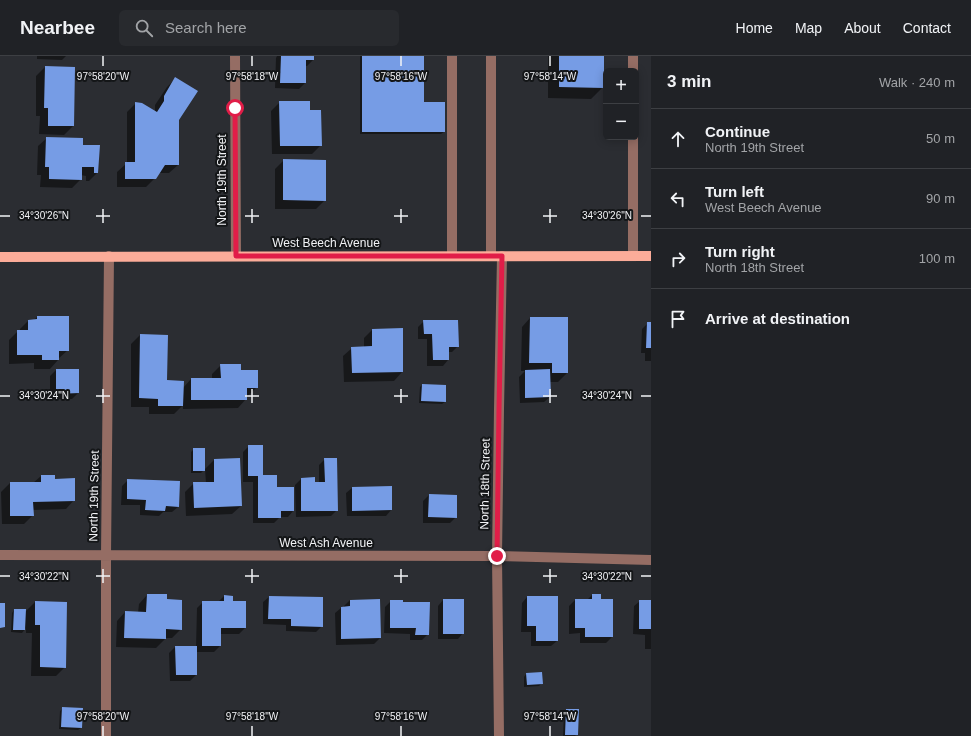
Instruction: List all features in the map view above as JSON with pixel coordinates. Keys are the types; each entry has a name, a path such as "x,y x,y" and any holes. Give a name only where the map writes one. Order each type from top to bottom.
{"main road":[{"name":"West Beech Avenue","path":"0,257 651,256"}],"street":[{"name":"North 19th Street","path":"234,56 236,256"},
{"path":"452,56 452,256"},
{"path":"490,256 492,56"},
{"path":"632,56 632,68"},
{"path":"633,140 633,256"},
{"name":"North 19th Street","path":"106,736 109,256"},
{"name":"North 18th Street","path":"500,736 497,556 502,256"},
{"name":"West Ash Avenue","path":"0,555 497,556 651,560"}],"building":[{"path":"281,56 314,56 314,60 306,60 306,83 280,83"},
{"path":"362,56 424,56 424,102 445,102 445,132 362,132"},
{"path":"559,56 604,56 603,88 559,87"},
{"path":"45,66 75,67 74,126 48,126 48,108 44,108"},
{"path":"175,77 198,91 179,120 179,165 165,165 156,179 125,179 125,162 135,162 135,102 142,103 157,112"},
{"path":"279,101 310,101 310,110 321,110 322,146 280,146"},
{"path":"46,137 83,138 83,145 100,145 98,173 94,173 94,167 82,167 82,180 49,179 49,167 45,167"},
{"path":"283,159 326,160 326,201 283,200"},
{"path":"37,316 69,316 69,351 59,351 59,360 42,360 42,355 17,355 17,330 28,330 28,320 37,319"},
{"path":"530,317 568,317 568,373 552,373 552,363 529,363"},
{"path":"423,320 458,320 459,347 449,347 449,360 433,360 432,334 424,334"},
{"path":"647,322 651,322 651,348 646,348"},
{"path":"403,328 403,372 352,373 351,347 372,346 372,329"},
{"path":"140,334 168,335 167,380 184,381 183,406 158,406 158,399 139,398"},
{"path":"220,364 241,364 241,370 258,370 258,388 247,388 247,400 191,400 191,378 221,378"},
{"path":"56,369 79,369 79,393 56,394"},
{"path":"550,369 551,397 525,398 525,370"},
{"path":"422,384 446,385 446,402 421,401"},
{"path":"248,445 263,445 263,475 277,475 277,487 294,487 294,511 281,511 281,518 258,518 258,476 248,476"},
{"path":"193,448 205,448 205,471 193,471"},
{"path":"240,458 242,506 194,508 193,482 214,482 214,459"},
{"path":"324,458 337,458 338,511 301,511 301,478 315,477 315,482 325,482"},
{"path":"41,475 55,475 55,479 75,478 75,501 33,502 34,516 10,516 10,482 41,482"},
{"path":"127,479 180,481 179,507 166,506 165,511 145,510 146,500 127,499"},
{"path":"392,486 392,510 352,511 352,487"},
{"path":"429,494 457,495 457,518 428,517"},
{"path":"147,594 167,594 167,599 182,600 182,630 166,629 166,639 124,638 125,611 146,612"},
{"path":"592,594 601,594 601,599 613,599 613,637 585,637 585,628 575,628 575,599 592,599"},
{"path":"224,595 233,596 233,601 246,601 246,628 221,628 221,646 202,646 202,601 224,601"},
{"path":"269,596 323,597 323,627 291,626 291,619 268,619"},
{"path":"527,596 558,596 558,641 536,641 536,626 527,626"},
{"path":"380,599 381,638 341,639 341,607 350,606 350,600"},
{"path":"443,599 464,599 464,634 443,634"},
{"path":"390,600 403,600 403,602 430,602 429,635 415,635 416,628 390,628"},
{"path":"639,600 651,600 651,629 639,629"},
{"path":"35,601 67,602 66,668 40,667 40,625 35,625"},
{"path":"0,603 5,603 5,627 0,628"},
{"path":"14,609 26,609 25,630 13,630"},
{"path":"175,646 197,646 197,675 176,675"},
{"path":"542,672 543,684 527,685 526,673"},
{"path":"62,707 83,708 82,728 61,727"},
{"path":"566,709 579,709 578,735 565,735"}],"route":[{"path":"235,108 236,256 502,256 497,556"}]}
